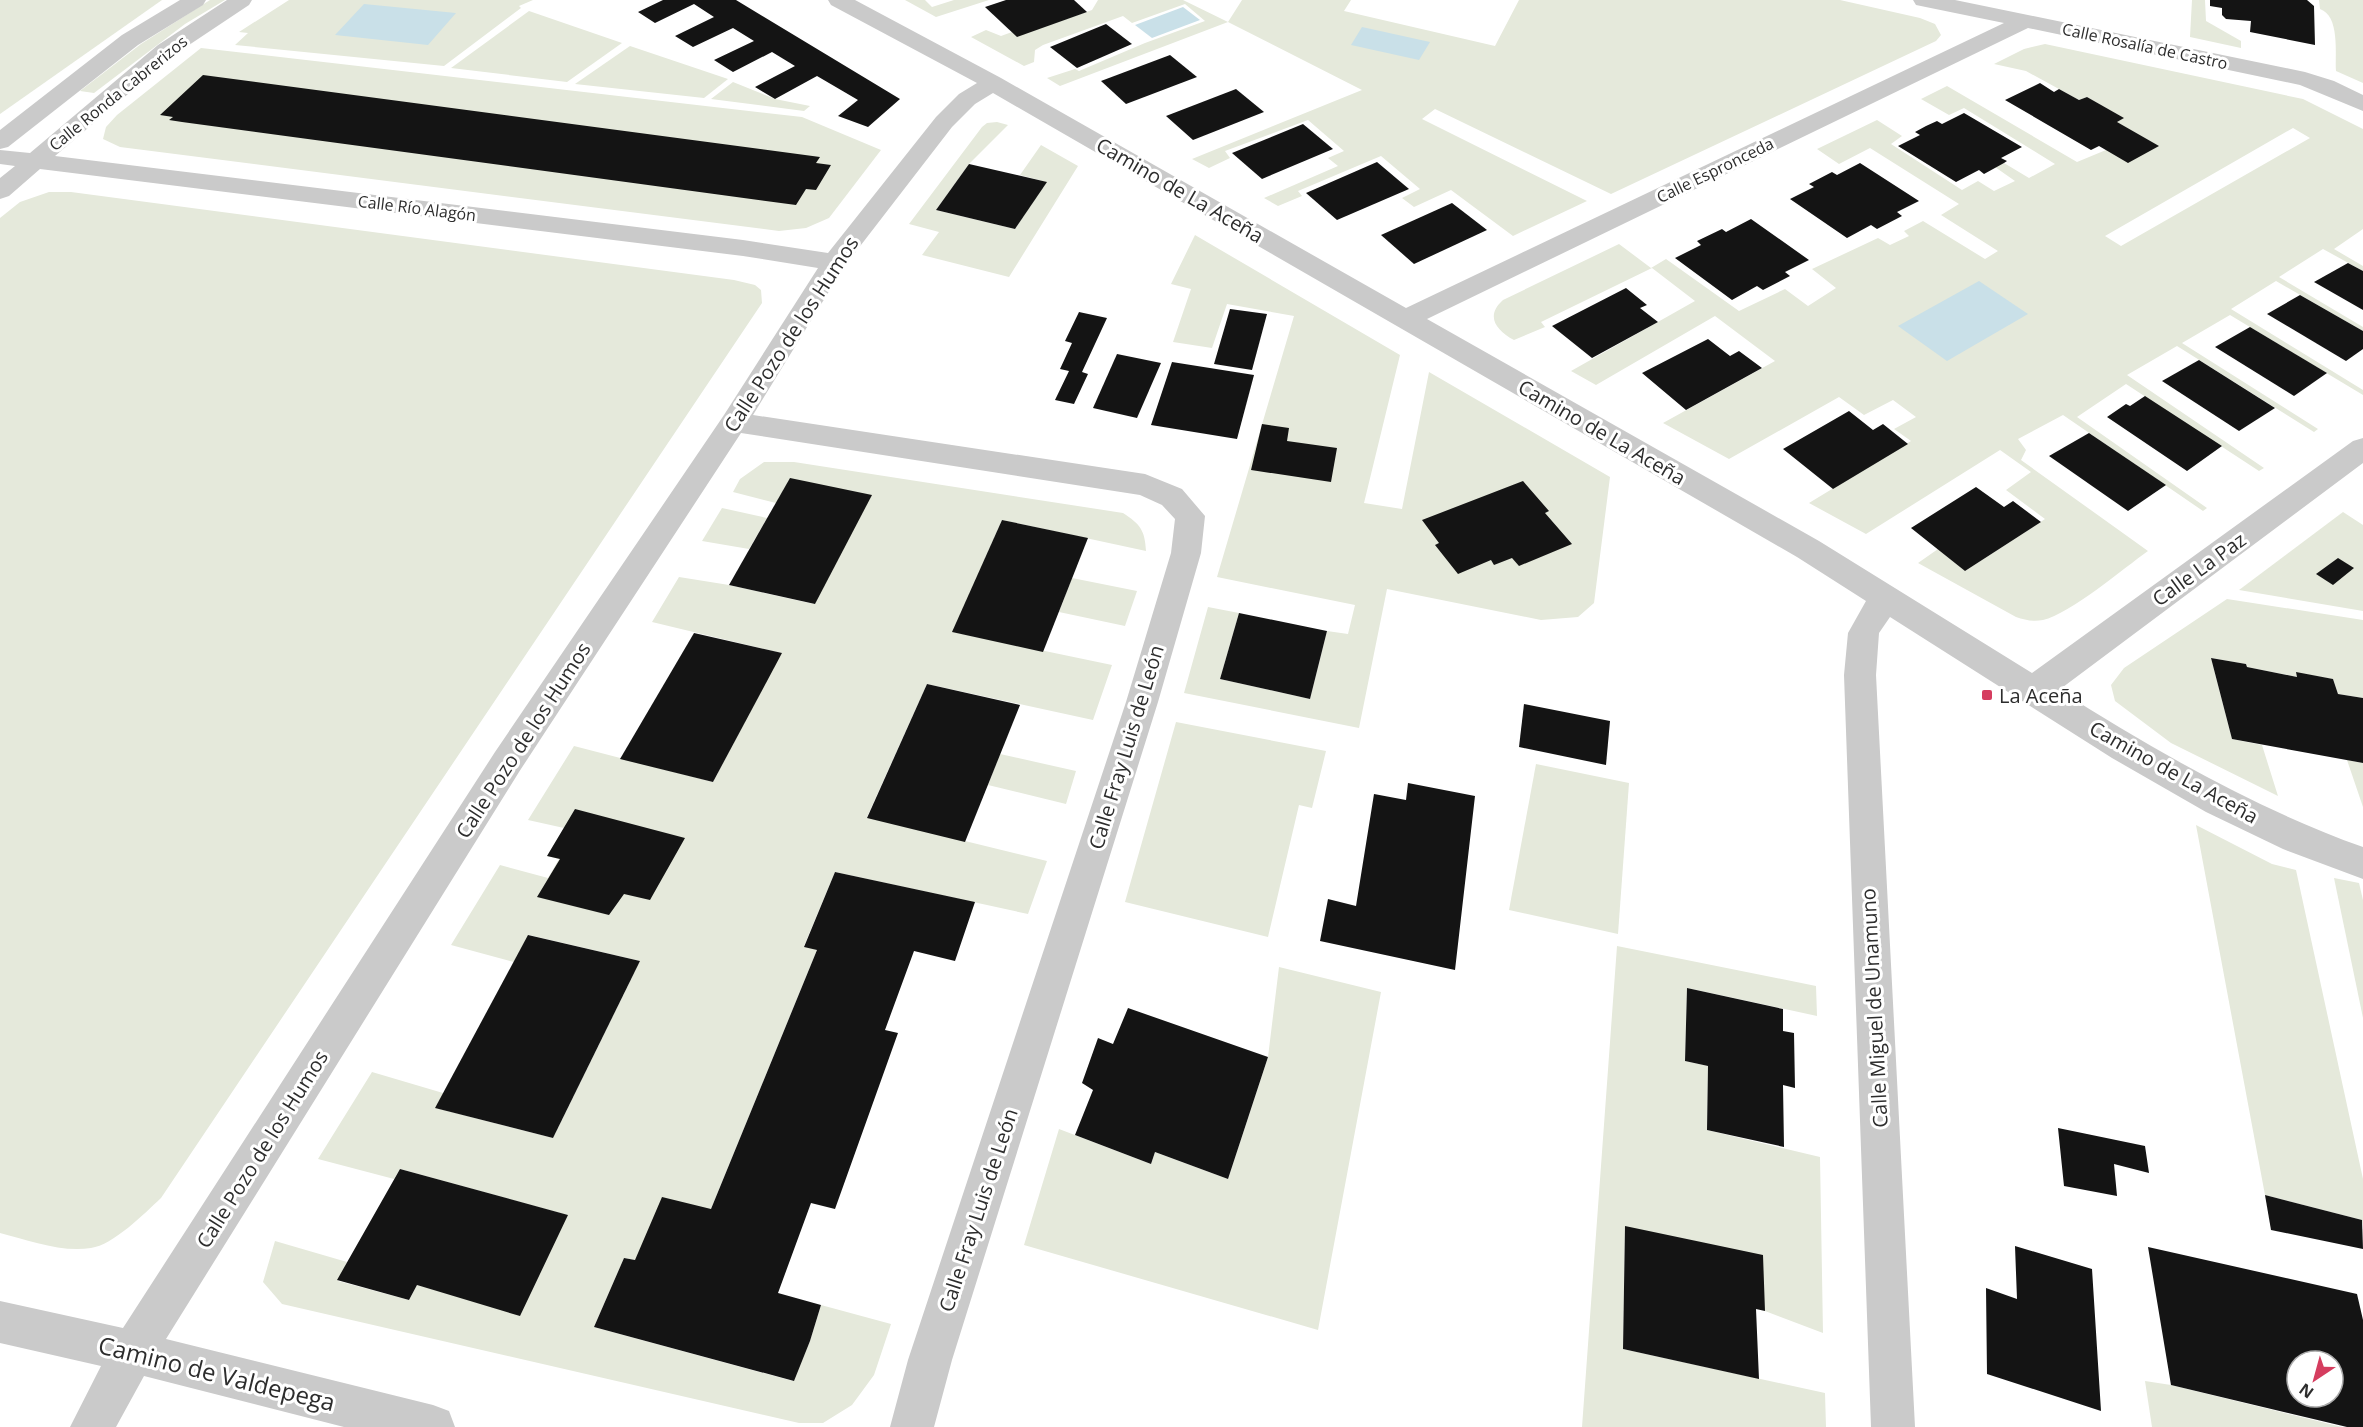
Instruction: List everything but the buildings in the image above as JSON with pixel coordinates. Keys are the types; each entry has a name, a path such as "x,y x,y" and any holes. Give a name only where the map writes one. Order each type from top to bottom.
{"street":[{"name":"Calle Ronda Cabrerizos","path":"0,142 130,40 195,0"},
{"name":"Calle Ronda Cabrerizos","path":"0,191 166,50 241,0"},
{"name":"Camino de La Aceña","path":"839,0 993,82 1808,549 2124,748 2218,801 2295,838 2363,863"},
{"name":"Calle Rosalía de Castro","path":"1924,0 2304,79 2326,86 2363,104"},
{"name":"Calle Espronceda","path":"1404,319 2025,21"},
{"name":"Calle Pozo de los Humos","path":"92,1427 134,1352 507,762 734,422 834,262 944,122 967,99 993,82"},
{"name":"Calle Río Alagón","path":"0,157 743,248 834,262"},
{"name":"Calle Fray Luis de León","path":"734,422 845,441 1145,485 1172,497 1190,516 1186,553 1142,702 934,1348 912,1427"},
{"name":"Calle La Paz","path":"2034,690 2363,448"},
{"name":"Calle Miguel de Unamuno","path":"1888,599 1871,614 1861,637 1860,675 1893,1427"},
{"name":"Camino de Valdepega","path":"0,1322 134,1352 434,1427"}],"shaded area":[{"path":"0,0 162,0 0,114"},
{"path":"210,0 225,0 185,24 94,93 80,91 141,44"},
{"path":"289,0 533,0 519,6 521,8 444,66 235,45 248,33 239,32"},
{"path":"905,0 925,0 932,7 954,0 989,0 936,17"},
{"path":"1098,0 1183,0 1228,22 1060,86 1047,78 1075,69 1079,71 1205,21 1185,4 1132,23 1123,16 1043,45 1035,50 1034,62 1024,66 971,37 986,30 1001,36 1012,32 1017,36 1092,10"},
{"path":"1242,0 1351,0 1344,11 1495,46 1519,0 1840,0 1920,18 1935,24 1941,35 1936,41 1611,194 1435,109 1422,119 1587,201 1513,236 1451,190 1414,207 1402,198 1420,189 1381,156 1298,191 1302,196 1278,206 1264,198 1338,166 1328,158 1344,151 1308,120 1225,151 1230,158 1209,168 1192,159 1362,90 1228,22"},
{"path":"2192,0 2205,0 2206,21 2241,41 2241,48 2190,37"},
{"path":"2319,0 2363,0 2363,83 2336,71 2334,27 2331,19 2320,9"},
{"path":"529,11 622,43 567,82 451,68"},
{"path":"2045,44 2303,99 2363,129 2363,229 2334,249 2363,266 2363,271 2323,249 2279,277 2363,327 2363,331 2276,281 2231,309 2363,390 2363,395 2230,315 2182,343 2318,429 2314,432 2177,346 2127,375 2264,468 2259,471 2126,384 2077,417 2207,508 2203,511 2063,415 2018,439 2026,450 2021,460 2148,551 2097,590 2054,616 2036,621 2016,617 1918,563 1938,549 1965,571 2045,519 2006,490 2031,472 2000,450 1866,534 1809,503 1911,441 1894,429 1916,417 1893,400 1864,415 1839,397 1729,459 1663,423 1775,361 1715,316 1596,385 1571,371 1695,301 1652,268 1541,322 1545,327 1514,340 1502,332 1495,322 1495,312 1503,300 1619,244 1651,268 1666,259 1739,311 1785,289 1808,306 1836,288 1812,269 1878,238 1890,245 1909,236 1904,231 1923,221 1985,259 1998,251 1941,215 1959,204 1870,148 1839,164 1817,149 1877,120 1902,136 1891,144 1962,190 1978,181 1994,191 2015,181 1995,167 2004,163 2029,178 2055,164 1964,108 1949,115 1921,99 1947,86 2077,162 2106,150 2117,122 2123,118 2087,97 2079,100 2026,71 1994,64 2024,49","holes":["2293,128 2310,138 2121,246 2105,236"]},
{"path":"630,46 728,79 704,98 575,84"},
{"path":"201,48 802,117 881,150 829,218 806,228 779,231 120,147 103,139 106,127 117,115"},
{"path":"733,82 775,99 810,106 804,111 711,99"},
{"path":"997,122 1008,125 969,164 936,210 1015,229 1046,182 1020,175 1041,145 1078,166 1009,277 922,255 939,232 909,224 982,127 987,123"},
{"path":"49,192 71,192 734,280 755,285 761,290 762,303 161,1198 128,1228 109,1241 100,1246 80,1249 45,1245 0,1233 0,218 20,202"},
{"path":"1195,235 1400,355 1364,503 1402,509 1429,372 1610,477 1594,603 1578,617 1541,620 1387,589 1359,728 1184,693 1208,607 1239,613 1220,679 1310,699 1327,631 1348,634 1355,605 1217,577 1294,316 1227,304 1212,348 1173,342 1191,289 1171,284"},
{"path":"764,462 794,462 1123,513 1140,528 1146,551 1002,520 953,632 1112,665 1093,720 927,684 867,817 1047,861 1028,914 835,872 804,946 817,950 711,1209 635,1260 624,1258 594,1327 793,1381 810,1341 821,1305 891,1324 874,1375 852,1405 823,1423 799,1423 282,1304 263,1282 275,1241 347,1262 338,1281 409,1300 417,1285 567,1215 400,1169 394,1179 318,1159 372,1072 443,1093 436,1108 553,1138 640,961 529,935 514,962 451,945 500,865 548,878 559,859 547,856 564,828 528,820 574,746 713,782 781,653 652,622 679,577 729,585 814,604 790,479 776,503 733,492 740,479"},
{"path":"722,508 767,518 749,549 702,541"},
{"path":"2343,512 2363,525 2363,611 2239,590"},
{"path":"1072,578 1137,591 1125,626 1059,612"},
{"path":"2227,599 2363,620 2363,698 2338,694 2333,679 2297,673 2297,677 2211,658 2232,739 2262,745 2278,796 2171,743 2115,701 2111,685 2124,668"},
{"path":"1176,722 1326,751 1312,808 1299,805 1268,937 1125,902"},
{"path":"1000,754 1076,771 1066,804 988,785"},
{"path":"2347,760 2363,763 2363,807"},
{"path":"1536,764 1629,783 1618,934 1509,910"},
{"path":"2196,825 2272,864 2296,870 2363,1179 2363,1225 2362,1220 2265,1195"},
{"path":"2334,878 2359,883 2363,900 2363,1018"},
{"path":"1617,946 1816,986 1817,1016 1687,988 1685,1061 1708,1066 1707,1130 1820,1157 1823,1333 1765,1311 1625,1226 1623,1349 1825,1393 1826,1427 1582,1427"},
{"path":"1279,967 1381,992 1318,1330 1024,1245 1059,1129 1151,1164 1155,1152 1228,1179 1268,1057"},
{"path":"2145,1381 2171,1385 2342,1427 2152,1427"}],"water":[{"path":"364,4 456,13 428,45 335,35"},
{"path":"1183,7 1200,20 1152,38 1135,25"},
{"path":"1362,27 1430,42 1419,60 1351,45"},
{"path":"1979,281 2028,314 1947,361 1898,326"}],"place":[{"name":"La Aceña","path":"1987,695"}]}
